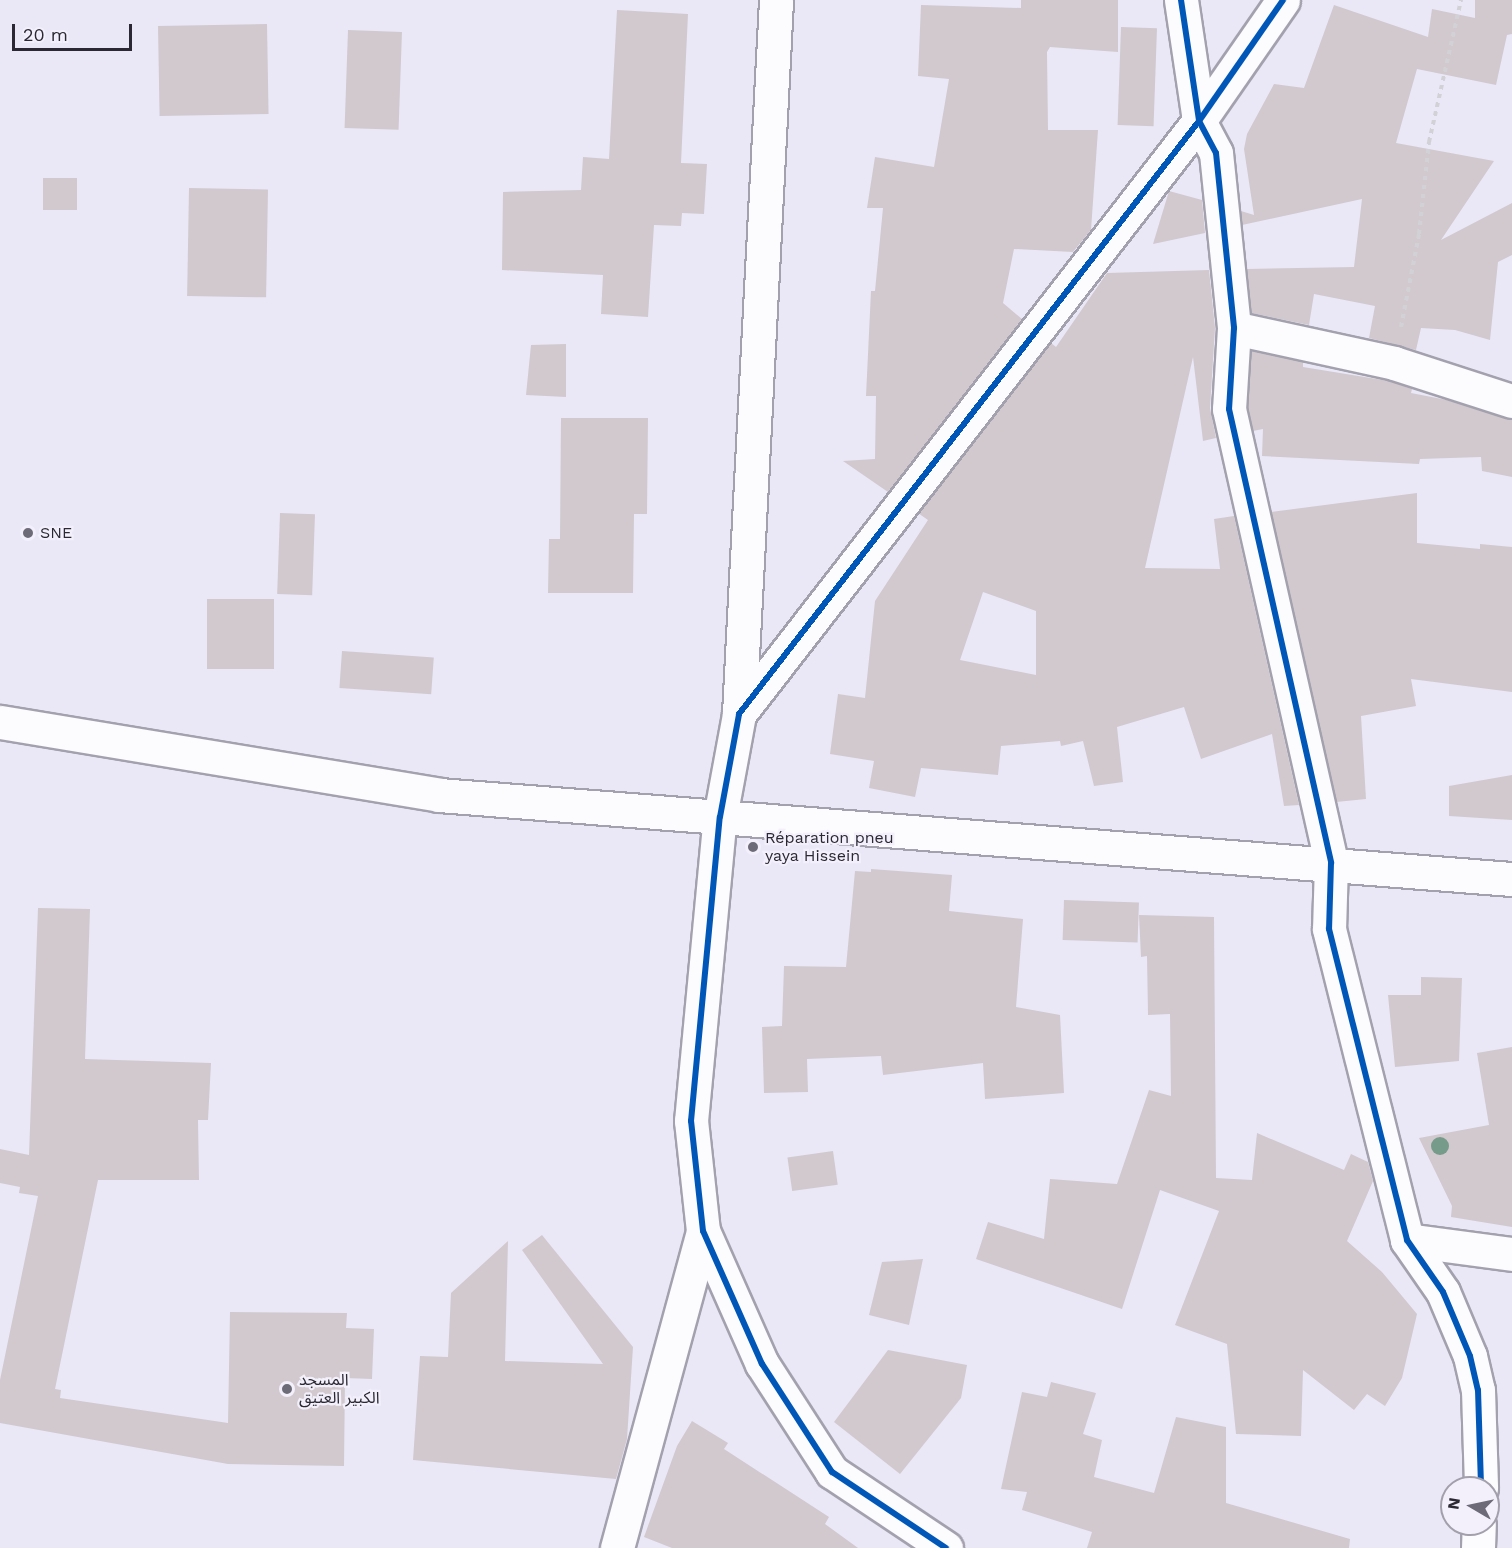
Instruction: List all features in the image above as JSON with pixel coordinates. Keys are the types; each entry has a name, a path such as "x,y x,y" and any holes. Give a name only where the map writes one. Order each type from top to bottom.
{"street":[{"path":"776,0 740,714 720,817 691,1121 703,1231 762,1364 832,1472 946,1548"},
{"path":"1181,0 1199,121 1216,153 1234,328 1229,409 1330,863 1329,929 1407,1240 1443,1292 1470,1356 1478,1389 1481,1476"},
{"path":"740,714 1199,121 1284,0"},
{"path":"1234,328 1394,363 1512,401"},
{"path":"0,722 439,795 1512,879"},
{"path":"627,1542 703,1231"},
{"path":"1407,1240 1512,1254"}],"path":[{"path":"1394,363 1419,234 1429,142 1461,0"}],"building":[{"path":"1021,0 1118,0 1118,52 1050,47 1047,52 1048,130 1098,130 1091,230 1073,252 1014,249 1003,303 1022,319 888,492 843,461 875,459 876,396 866,396 871,291 875,291 883,208 867,208 875,157 934,167 949,79 918,76 921,5 1021,8"},
{"path":"1475,0 1512,0 1512,34 1507,35 1496,85 1417,69 1396,143 1494,161 1441,240 1512,203 1512,255 1498,262 1490,340 1455,330 1421,328 1416,350 1369,338 1375,306 1314,294 1309,325 1251,313 1247,269 1354,267 1362,199 1242,225 1241,211 1254,215 1244,149 1247,134 1274,84 1304,88 1334,5 1428,37 1432,9 1475,18"},
{"path":"617,10 688,14 681,163 707,164 704,214 682,213 681,226 654,225 648,317 601,314 603,275 502,270 503,192 581,190 583,157 609,159"},
{"path":"267,24 269,114 160,116 158,26"},
{"path":"1121,27 1157,28 1154,126 1118,125"},
{"path":"348,30 402,32 399,130 345,128"},
{"path":"43,178 77,178 77,210 43,210"},
{"path":"189,188 268,189 266,297 187,296"},
{"path":"1169,191 1202,200 1205,233 1153,244"},
{"path":"1209,270 1215,328 1210,408 1216,438 1203,441 1193,357 1145,568 1220,569 1214,519 1234,516 1299,805 1284,806 1272,734 1201,759 1184,707 1117,727 1123,782 1094,786 1083,741 1061,746 1060,741 1001,746 998,775 921,768 915,797 869,788 874,761 830,754 838,694 865,698 875,601 928,520 918,513 1051,343 1056,347 1107,273","holes":["983,592 1036,611 1036,675 960,660"]},
{"path":"566,344 566,397 526,395 531,345"},
{"path":"1251,351 1303,362 1303,367 1389,381 1412,389 1411,393 1447,400 1512,420 1512,477 1482,471 1481,457 1420,459 1419,464 1262,456 1263,429 1253,431 1248,407"},
{"path":"561,418 648,418 647,514 634,514 633,593 548,593 549,539 560,539"},
{"path":"1417,493 1417,543 1480,549 1480,544 1512,547 1512,692 1411,679 1416,706 1361,716 1366,799 1336,802 1271,512"},
{"path":"280,513 315,514 312,595 277,594"},
{"path":"207,599 274,599 274,669 207,669"},
{"path":"342,651 434,657 431,694 339,688"},
{"path":"1512,775 1512,820 1449,816 1449,786"},
{"path":"871,869 952,875 949,911 1023,919 1016,1007 1060,1015 1064,1093 985,1099 983,1063 883,1075 881,1056 807,1059 808,1092 764,1093 762,1027 782,1026 784,966 846,967 855,871 871,872"},
{"path":"1064,900 1139,903 1138,943 1063,940"},
{"path":"38,908 90,909 85,1059 211,1063 208,1120 198,1120 199,1180 98,1180 55,1389 61,1390 60,1398 228,1423 230,1312 347,1313 346,1328 374,1329 372,1379 345,1378 344,1466 228,1464 0,1423 0,1380 38,1196 19,1193 20,1187 0,1183 0,1149 29,1155"},
{"path":"1139,915 1214,917 1216,1178 1252,1180 1257,1133 1344,1170 1351,1154 1368,1162 1373,1181 1347,1241 1382,1272 1417,1314 1402,1378 1385,1406 1367,1394 1354,1410 1303,1370 1301,1436 1236,1434 1227,1344 1175,1325 1219,1211 1160,1190 1122,1309 976,1259 988,1222 1044,1239 1050,1179 1117,1184 1149,1090 1171,1096 1170,1014 1148,1015 1147,956 1141,957"},
{"path":"1421,977 1462,978 1459,1061 1395,1067 1388,995 1421,995"},
{"path":"1512,1047 1512,1227 1451,1217 1452,1206 1419,1138 1489,1125 1477,1053"},
{"path":"833,1151 838,1185 792,1191 787,1157"},
{"path":"542,1235 633,1347 627,1439 616,1479 413,1460 420,1356 448,1357 451,1293 508,1241 505,1361 603,1364 522,1250"},
{"path":"923,1259 909,1325 869,1315 882,1262"},
{"path":"888,1350 967,1365 961,1398 900,1474 834,1422"},
{"path":"1051,1382 1096,1393 1083,1434 1102,1440 1094,1477 1154,1493 1176,1417 1226,1427 1226,1503 1350,1539 1349,1548 1087,1548 1092,1532 1022,1510 1027,1492 1001,1489 1022,1392 1047,1397"},
{"path":"692,1421 728,1443 724,1449 829,1517 825,1524 858,1548 672,1548 644,1537 677,1446"}],"cycle path":[{"path":"1181,0 1199,121 1216,153 1234,328 1229,409 1331,863 1329,929 1407,1240 1443,1292 1470,1356 1478,1390 1481,1476"},
{"path":"946,1548 832,1472 762,1364 703,1231 691,1121 720,817 739,714 1199,121 1283,0"}],"place":[{"name":"SNE","path":"28,533"},
{"name":"Réparation pneu yaya Hissein","path":"753,847"},
{"name":"المسجد الكبير العتيق","path":"287,1389"}]}
